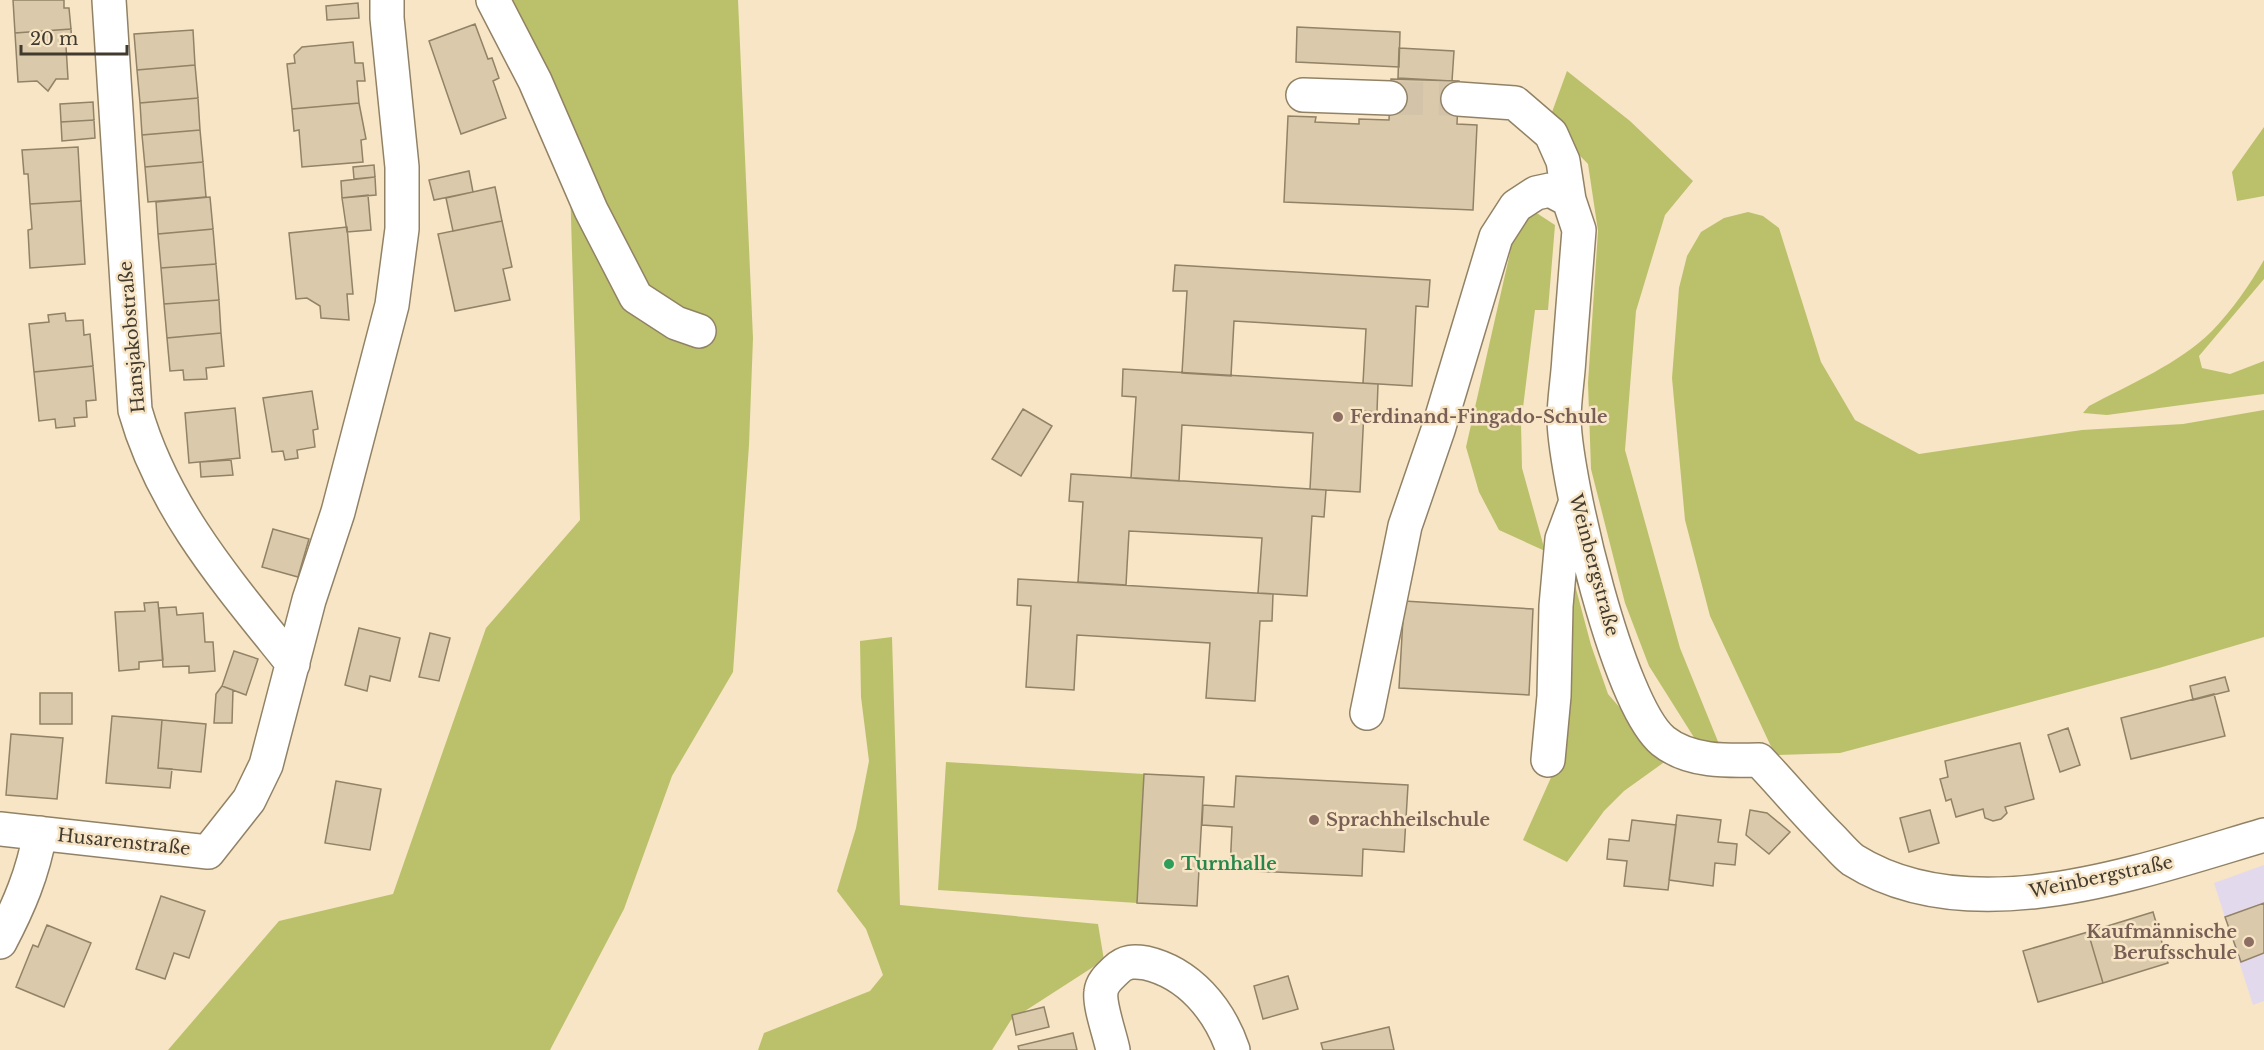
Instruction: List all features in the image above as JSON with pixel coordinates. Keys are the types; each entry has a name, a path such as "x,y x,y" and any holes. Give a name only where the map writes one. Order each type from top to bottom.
{"street":[{"name":"Hansjakobstraße","path":"109,0 135,410 146,447 166,491 227,581 293,664"},
{"path":"293,664 309,600 338,512 392,305 402,229 402,166 387,0"},
{"path":"493,0 535,81 591,210 636,297 676,324 699,331"},
{"path":"1303,95 1390,98"},
{"name":"Weinbergstraße","path":"1458,99 1515,103 1551,134 1563,161 1569,200 1579,230 1564,420 1575,504 1625,679 1650,728 1663,741 1683,754 1727,761 1759,760 1852,859 1896,879 1958,895 2008,896 2075,885 2132,872 2264,835"},
{"path":"1367,713 1405,526 1438,430 1497,237 1516,206 1536,193 1551,190 1569,200"},
{"path":"1548,760 1554,696 1556,606 1562,539 1575,504"},
{"name":"Husarenstraße","path":"0,829 208,852 249,800 266,765 293,664"},
{"name":"Husarenstraße","path":"0,942 23,898 35,860 40,833"},
{"path":"1113,1050 1100,993 1103,983 1123,963 1137,961 1161,967 1188,982 1209,1004 1226,1030 1233,1050"}],"shaded area":[{"name":"Kaufmännische Berufsschule","path":"2264,865 2264,1001 2253,1005 2214,883"}],"green space":[{"path":"492,0 738,0 753,338 749,445 733,672 672,776 624,909 550,1050 168,1050 279,921 393,894 486,628 580,520 569,151"},
{"path":"1567,71 1630,121 1693,181 1665,215 1636,311 1625,450 1680,648 1719,744 1695,739 1649,666 1625,603 1591,469 1588,383 1598,231 1588,164 1548,123"},
{"path":"2264,127 2264,196 2237,201 2232,172"},
{"path":"1532,210 1555,225 1548,310 1535,310 1521,424 1522,468 1545,551 1499,530 1479,492 1466,447 1517,222"},
{"path":"1748,212 1763,216 1779,228 1821,362 1855,420 1919,454 2082,430 2183,424 2264,410 2264,637 2159,668 1840,753 1775,755 1710,616 1685,520 1672,378 1679,288 1687,256 1701,232 1724,218"},
{"path":"2264,260 2264,279 2199,356 2202,368 2230,374 2264,361 2264,394 2107,415 2083,413 2089,406 2154,373 2199,343 2234,306"},
{"path":"1568,559 1591,645 1608,694 1659,753 1663,763 1624,791 1604,811 1567,862 1523,840 1558,762"},
{"path":"892,637 900,905 1098,924 1104,960 1011,1020 992,1050 758,1050 764,1033 870,991 883,975 866,929 837,891 856,828 869,761 861,697 860,641"},
{"path":"946,762 1144,774 1137,903 938,890"}],"building":[{"path":"13,0 64,0 64,8 69,8 71,29 15,33"},
{"path":"358,3 359,18 327,20 326,6"},
{"path":"475,24 488,59 492,58 499,78 493,81 506,118 461,134 429,41"},
{"path":"1297,27 1400,32 1399,67 1296,62"},
{"path":"71,29 72,46 66,46 68,79 56,79 48,91 37,81 18,82 15,33"},
{"path":"193,30 195,65 137,70 134,34"},
{"path":"353,42 355,63 363,63 365,81 357,81 359,103 292,109 287,64 295,63 294,55 302,47"},
{"path":"1399,48 1454,51 1452,81 1398,78"},
{"path":"195,65 198,98 140,103 137,70"},
{"path":"1391,79 1459,81 1457,124 1477,125 1473,210 1284,202 1288,116 1316,117 1315,122 1359,124 1359,119 1389,120"},
{"path":"198,98 200,130 142,135 140,103"},
{"path":"93,102 94,120 61,122 60,104"},
{"path":"359,103 366,139 361,140 363,162 302,167 299,130 294,131 292,109"},
{"path":"94,120 95,138 62,141 61,122"},
{"path":"200,130 203,162 145,167 142,135"},
{"path":"78,147 81,201 30,204 28,174 24,174 22,150"},
{"path":"203,162 206,197 148,202 145,167"},
{"path":"374,165 375,177 354,179 353,167"},
{"path":"469,171 473,192 434,200 429,180"},
{"path":"375,177 376,195 342,198 341,181"},
{"path":"495,187 502,221 453,231 446,198"},
{"path":"368,195 371,230 347,232 342,198"},
{"path":"210,197 213,229 158,234 156,202"},
{"path":"81,201 85,264 30,268 28,230 32,229 30,204"},
{"path":"502,221 512,267 503,269 510,300 455,311 438,234"},
{"path":"347,227 353,294 347,294 349,320 321,318 320,306 307,298 296,299 289,233"},
{"path":"213,229 216,264 161,268 158,234"},
{"path":"216,264 219,300 164,304 161,268"},
{"path":"1175,265 1430,280 1428,307 1416,306 1412,386 1363,383 1366,329 1234,321 1231,376 1182,373 1187,291 1173,291"},
{"path":"219,300 221,333 167,338 164,304"},
{"path":"65,313 66,321 83,320 84,335 90,334 93,366 34,372 29,324 49,322 48,315"},
{"path":"221,333 224,366 206,368 207,379 184,380 183,370 170,371 167,338"},
{"path":"93,366 96,400 86,401 87,417 74,418 75,426 56,428 55,419 39,421 34,372"},
{"path":"1123,369 1378,384 1377,412 1364,411 1360,492 1310,489 1313,433 1182,425 1179,481 1131,478 1136,397 1122,396"},
{"path":"312,391 318,429 313,430 315,447 297,450 298,458 285,460 283,451 272,452 263,398"},
{"path":"235,408 240,458 189,463 185,413"},
{"path":"1023,409 1052,426 1021,476 992,459"},
{"path":"231,460 233,475 201,477 200,462"},
{"path":"1071,474 1326,490 1324,517 1312,516 1307,596 1258,593 1262,538 1129,531 1126,585 1078,582 1083,502 1069,501"},
{"path":"273,529 309,539 298,577 262,567"},
{"path":"1018,579 1273,594 1272,621 1260,621 1255,701 1206,698 1210,643 1077,635 1074,690 1026,687 1031,606 1017,605"},
{"path":"1404,601 1533,609 1529,695 1399,688"},
{"path":"158,602 163,660 139,662 139,669 119,671 115,612 145,611 144,603"},
{"path":"176,607 177,615 203,613 205,642 213,642 215,671 189,673 189,666 163,667 159,608"},
{"path":"359,628 400,638 390,681 370,676 367,691 345,685"},
{"path":"430,633 450,638 439,681 419,677"},
{"path":"234,651 258,659 246,695 222,686"},
{"path":"2225,677 2229,691 2193,700 2190,686"},
{"path":"222,686 233,690 232,723 214,723 216,694"},
{"path":"40,693 72,693 72,724 40,724"},
{"path":"2214,694 2225,736 2131,759 2121,718"},
{"path":"112,716 162,720 158,768 172,769 170,788 106,783"},
{"path":"162,720 206,724 201,772 158,768"},
{"path":"2068,728 2080,765 2060,772 2048,735"},
{"path":"11,734 63,738 57,799 6,795"},
{"path":"2020,743 2034,799 2005,807 2007,813 2001,819 1993,821 1985,818 1983,809 1956,817 1951,799 1946,801 1940,779 1948,777 1945,761"},
{"name":"Turnhalle","path":"1144,774 1204,777 1197,906 1137,903"},
{"path":"1236,776 1408,785 1404,852 1363,849 1362,876 1230,870 1232,827 1202,825 1203,805 1234,807"},
{"path":"336,781 381,789 370,850 325,843"},
{"path":"1750,810 1767,813 1790,832 1769,854 1746,835"},
{"path":"1930,810 1939,843 1909,852 1900,818"},
{"path":"1677,815 1721,820 1718,842 1737,844 1735,865 1715,863 1713,886 1669,880"},
{"path":"1632,820 1676,825 1668,890 1624,886 1627,861 1607,859 1609,839 1629,841"},
{"path":"161,896 205,911 189,958 174,953 165,979 136,969"},
{"path":"2264,903 2264,953 2241,962 2225,917"},
{"path":"2153,912 2168,963 2103,983 2088,932"},
{"path":"47,925 91,943 64,1007 16,987 33,945 38,947"},
{"path":"2088,932 2103,983 2038,1002 2023,951"},
{"path":"1288,976 1298,1009 1263,1019 1254,986"},
{"path":"1044,1007 1049,1027 1016,1035 1012,1015"},
{"path":"1389,1027 1394,1050 1323,1050 1321,1043"},
{"path":"1073,1033 1077,1050 1019,1050 1018,1046"}],"tunnel":[{"path":"1390,98 1458,99"}],"place":[{"name":"Ferdinand-Fingado-Schule","path":"1338,417"},
{"name":"Sprachheilschule","path":"1314,820"},
{"name":"Turnhalle","path":"1169,864"},
{"name":"Kaufmännische Berufsschule","path":"2249,942"}]}
